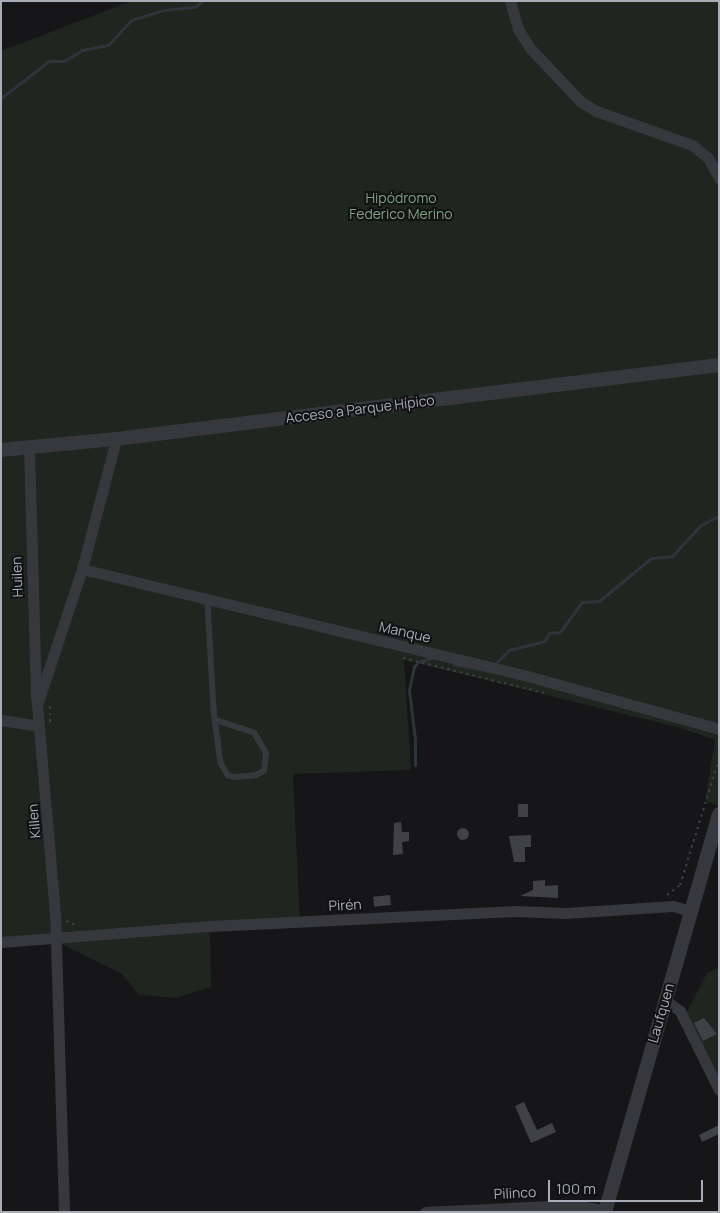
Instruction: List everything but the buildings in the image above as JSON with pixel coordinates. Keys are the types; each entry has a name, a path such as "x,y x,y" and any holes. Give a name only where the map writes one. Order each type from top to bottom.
{"street":[{"path":"510,1 518,29 530,48 580,101 603,114 692,145 712,163 719,178"},
{"name":"Acceso a Parque Hípico","path":"1,450 116,440 719,365"},
{"name":"Killen","path":"64,1212 50,827 37,705 82,569 116,440"},
{"name":"Huilen","path":"28,447 37,705"},
{"name":"Manque","path":"82,569 208,602 512,672 719,729"},
{"path":"1,720 38,726"},
{"name":"Laufquen","path":"605,1211 719,814"},
{"name":"Pirén","path":"1,942 55,941 210,926 505,912 565,913 673,906 690,911"},
{"path":"665,1000 680,1011 719,1090"},
{"name":"Pilinco","path":"425,1212 573,1205 605,1211"}],"lane":[{"path":"208,602 214,710 218,721 219,755 228,775 247,776 264,770 266,753 254,733 242,726 218,721"}],"path":[{"path":"399,657 554,695"},
{"path":"50,731 52,694"},
{"path":"664,898 680,885 719,759"},
{"path":"64,913 66,922 85,925"}],"green space":[{"name":"Hipódromo Federico Merino","path":"132,1 719,1 719,806 705,801 715,740 681,728 404,660 411,770 293,774 300,922 210,926 211,987 176,998 139,995 121,973 55,941 1,942 1,51"},
{"path":"719,968 719,1077 686,1014 707,973"}],"waterway":[{"path":"1,98 49,61 64,61 82,50 108,45 131,20 164,10 195,7 202,1"},
{"path":"495,664 509,650 545,641 549,633 560,632 582,602 599,601 651,558 672,556 701,525 719,516"},
{"path":"415,765 415,739 409,690 414,667 418,662 431,658"},
{"path":"454,664 479,669"}]}
